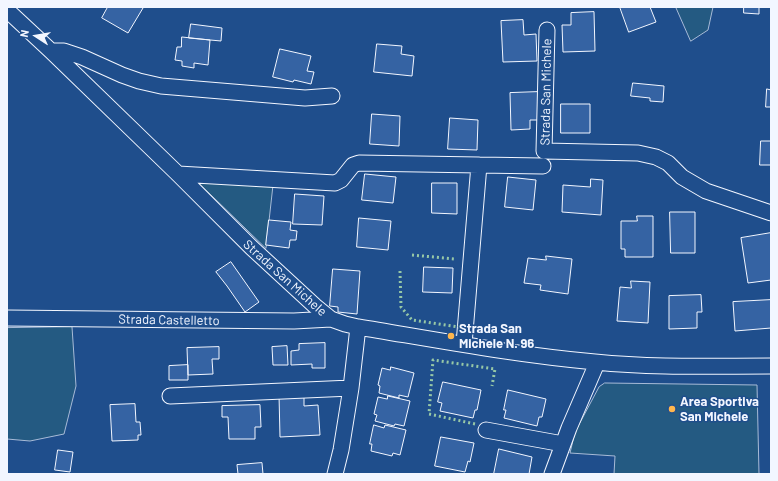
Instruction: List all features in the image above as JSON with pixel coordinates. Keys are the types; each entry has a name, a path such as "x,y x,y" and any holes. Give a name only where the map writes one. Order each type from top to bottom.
{"street":[{"name":"Strada San Michele","path":"7,10 178,174 252,248 331,319 358,327 541,357 597,363 672,366 771,366"},
{"name":"Strada San Michele","path":"547,30 544,151 638,153 656,157 668,163 682,177 706,191 771,213"},
{"path":"51,51 64,51 82,57 122,75 161,86 305,98 332,96"},
{"path":"178,174 335,183 341,180 353,166 359,163 543,166"},
{"path":"464,344 479,165"},
{"name":"Strada Castelletto","path":"7,318 294,321 331,319"},
{"path":"335,474 341,450 351,388 358,327"},
{"path":"552,474 568,428 597,363"},
{"path":"170,396 351,388"},
{"path":"486,430 563,444"}],"shaded area":[{"path":"676,7 713,7 708,30 691,41"},
{"path":"199,183 273,185 266,248"},
{"path":"72,327 76,386 64,434 30,441 7,439 7,328"},
{"name":"Area Sportiva San Michele","path":"605,383 757,385 759,474 614,474 615,456 570,453 575,432 599,387"}],"building":[{"path":"108,7 143,8 128,33 102,18"},
{"path":"620,7 650,7 656,22 629,32"},
{"path":"744,7 759,7 759,14 744,13"},
{"path":"594,12 595,51 563,52 562,25 571,25 571,13"},
{"path":"523,20 524,35 536,34 537,61 503,62 501,21"},
{"path":"191,24 222,28 221,41 189,38"},
{"path":"182,37 210,40 208,65 194,63 194,68 182,66 182,61 175,60 177,47 181,47"},
{"path":"377,44 402,46 401,54 414,56 412,76 374,72"},
{"path":"280,49 311,56 307,71 314,72 311,84 294,80 293,82 273,77"},
{"path":"633,83 664,86 663,102 650,101 650,98 631,96"},
{"path":"767,89 771,90 771,107 766,107"},
{"path":"538,92 539,120 530,120 530,129 511,130 510,93"},
{"path":"561,104 590,104 590,133 561,133"},
{"path":"372,114 400,116 399,146 370,144"},
{"path":"450,118 478,120 477,150 448,149"},
{"path":"761,141 771,141 771,165 760,165"},
{"path":"365,174 396,177 393,203 362,200"},
{"path":"508,177 536,180 533,210 505,207"},
{"path":"591,179 603,180 601,215 562,212 563,185 590,187"},
{"path":"432,183 457,183 457,214 432,213"},
{"path":"295,194 324,196 322,225 293,224"},
{"path":"670,212 695,212 695,253 671,253"},
{"path":"637,216 653,216 653,257 625,257 625,249 621,249 621,221 637,221"},
{"path":"359,218 391,221 388,250 357,247"},
{"path":"269,220 291,222 290,230 297,231 296,240 290,240 289,248 266,245"},
{"path":"771,233 771,280 748,283 741,238"},
{"path":"546,256 572,259 568,294 540,290 541,285 524,283 528,258 546,260"},
{"path":"231,262 259,302 245,312 216,272"},
{"path":"424,267 453,268 452,293 423,292"},
{"path":"333,269 360,271 357,314 338,312 338,307 330,306"},
{"path":"631,281 650,282 648,323 617,321 620,287 631,288"},
{"path":"701,295 702,312 697,312 697,328 669,329 669,296"},
{"path":"771,300 771,328 735,331 733,302"},
{"path":"325,343 325,368 312,368 312,364 291,365 291,351 299,350 299,344"},
{"path":"287,346 288,365 273,365 272,347"},
{"path":"219,347 219,359 212,359 213,374 188,375 187,348"},
{"path":"188,365 188,380 169,380 169,366"},
{"path":"391,367 414,373 408,397 399,395 399,398 379,393 380,386 378,385 382,368 390,370"},
{"path":"443,382 481,390 477,410 475,410 473,418 440,411 442,403 438,402"},
{"path":"508,390 546,399 542,417 539,417 537,426 504,418"},
{"path":"304,394 304,406 318,405 320,435 280,437 279,395"},
{"path":"388,396 410,401 404,426 395,424 394,426 375,421 377,415 374,414 378,397 387,399"},
{"path":"135,404 136,422 140,422 141,435 138,435 138,440 112,441 110,405"},
{"path":"260,405 261,427 255,427 255,439 229,439 228,417 222,417 222,406"},
{"path":"374,425 384,428 385,425 406,430 400,455 393,453 392,456 371,451 372,444 370,444"},
{"path":"441,437 474,443 470,462 468,461 465,472 435,466"},
{"path":"499,449 532,457 529,474 494,474"},
{"path":"58,450 73,452 70,472 55,470"},
{"path":"262,463 263,474 238,474 237,465"}],"hedge":[{"path":"412,255 455,259"},
{"path":"400,271 401,307 412,320 459,327 459,325"},
{"path":"475,424 429,414 433,360 495,369 492,386"}],"place":[{"name":"Strada San Michele N. 96","path":"451,336"},
{"name":"Area Sportiva San Michele","path":"672,409"}]}
